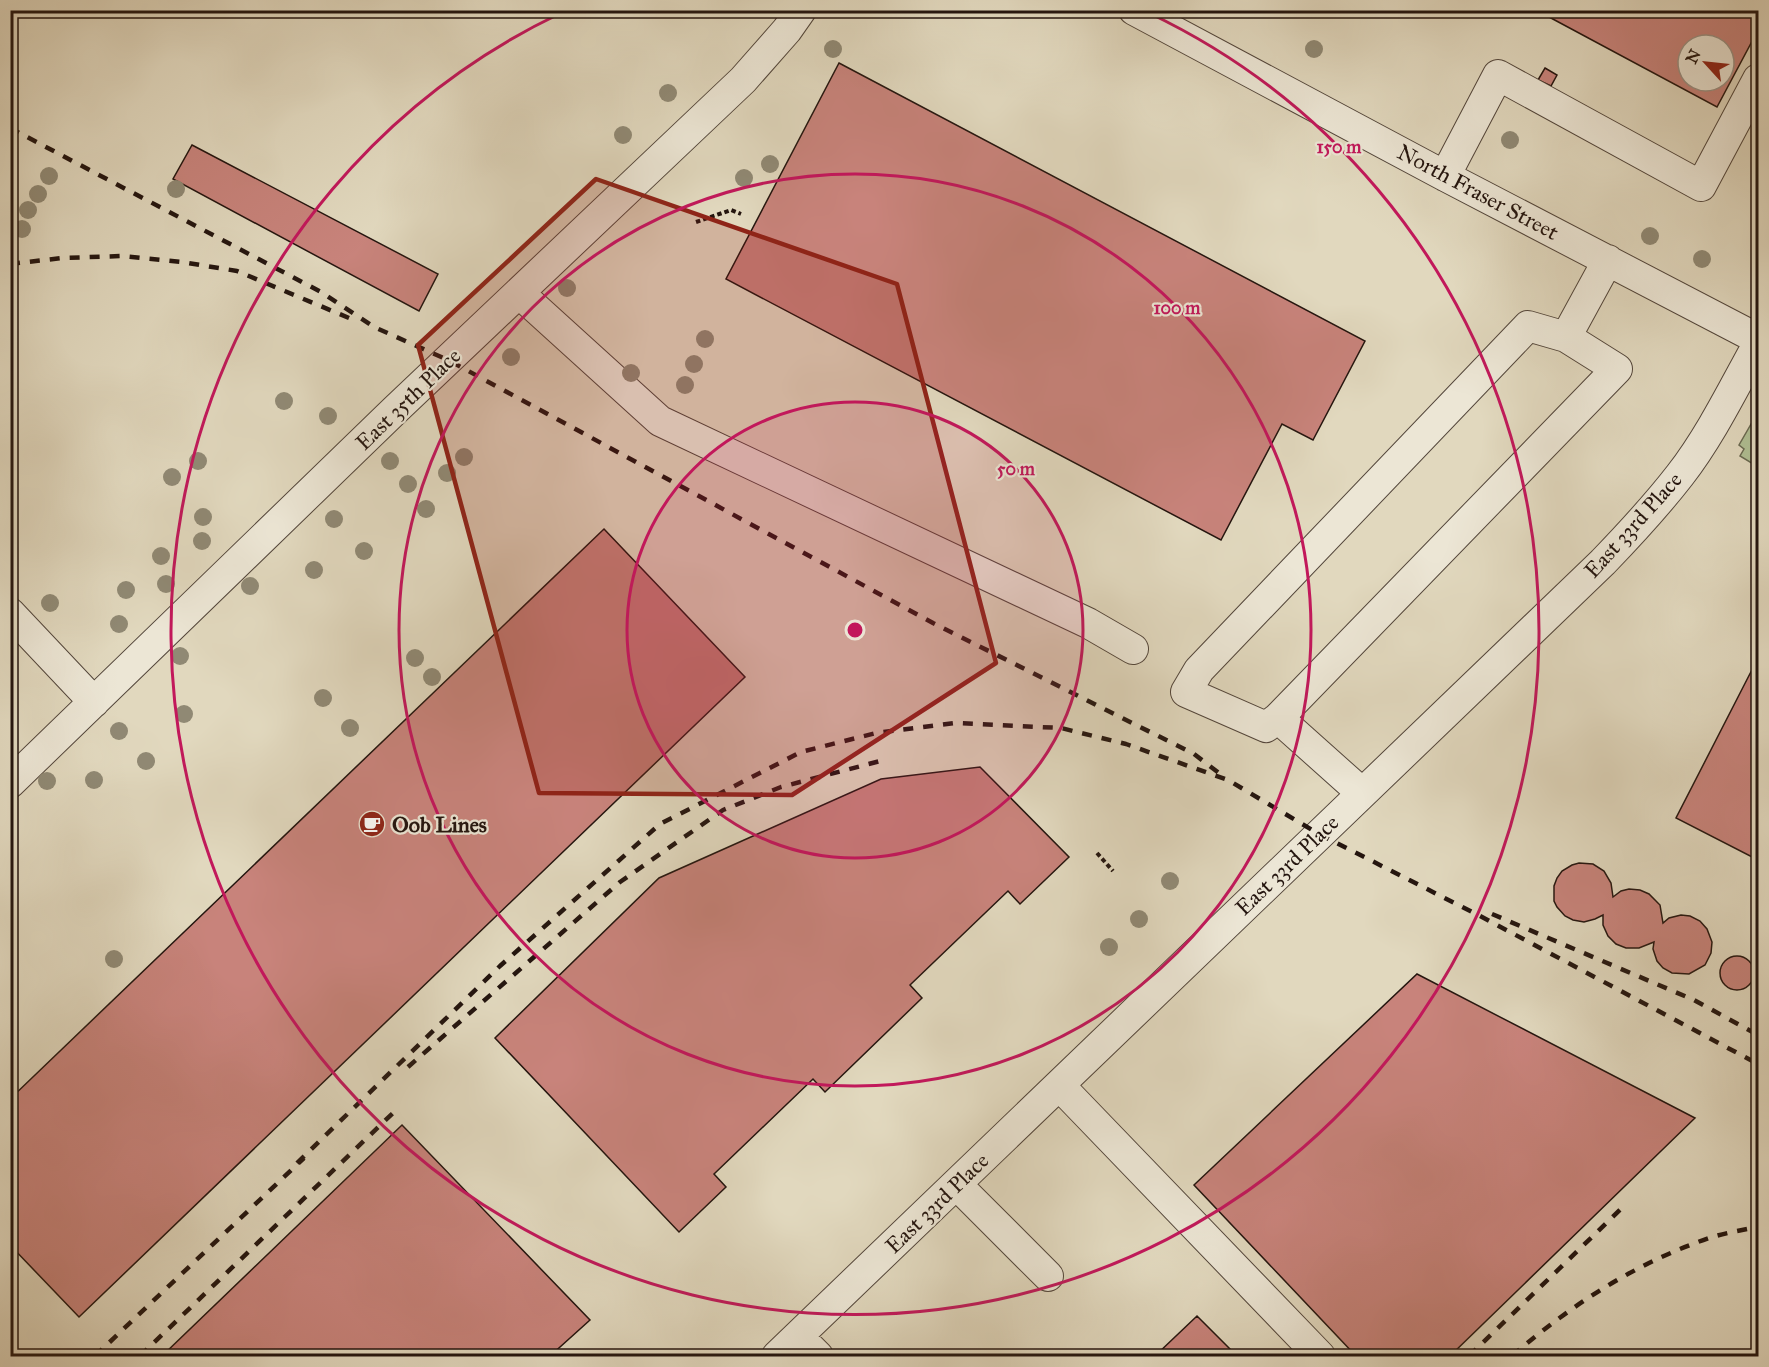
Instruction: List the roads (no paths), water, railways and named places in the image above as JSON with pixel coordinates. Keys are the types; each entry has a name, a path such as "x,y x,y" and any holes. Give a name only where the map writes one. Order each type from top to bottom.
{"street":[{"name":"East 35th Place","path":"10,783 387,418 743,80 787,30 801,10"},
{"name":"North Fraser Street","path":"1136,11 1445,176 1758,339"},
{"path":"1445,176 1498,75 1701,186 1758,79"},
{"path":"1566,337 1608,260"},
{"path":"519,292 660,421 1088,623 1133,649"},
{"path":"1528,326 1566,337 1617,369 1278,718 1266,727 1186,692 1199,670 1528,326"},
{"name":"East 33rd Place","path":"777,1356 808,1346 956,1184 1603,562 1644,519 1681,474 1758,344"},
{"path":"10,613 94,702"},
{"path":"1278,718 1362,793"},
{"path":"1059,1085 1320,1356"},
{"path":"956,1184 1048,1276"}],"railway":[{"path":"10,128 321,292 374,327 448,360 933,623 1194,754 1219,773"},
{"path":"10,264 62,258 122,256 182,262 237,271 349,318"},
{"path":"297,1163 500,966 660,824 801,752 876,733 955,723 1061,728 1126,744 1228,780 1319,834 1480,916 1758,1064"},
{"path":"408,1067 620,882 723,810 781,787 884,760"},
{"path":"1492,914 1694,1000 1758,1035"},
{"path":"140,1356 394,1112"},
{"path":"95,1356 304,1158"},
{"path":"1469,1356 1625,1205"},
{"path":"1512,1356 1580,1303 1629,1273 1681,1248 1709,1238 1758,1227"}],"place":[{"name":"Oob Lines","path":"372,824"}]}
